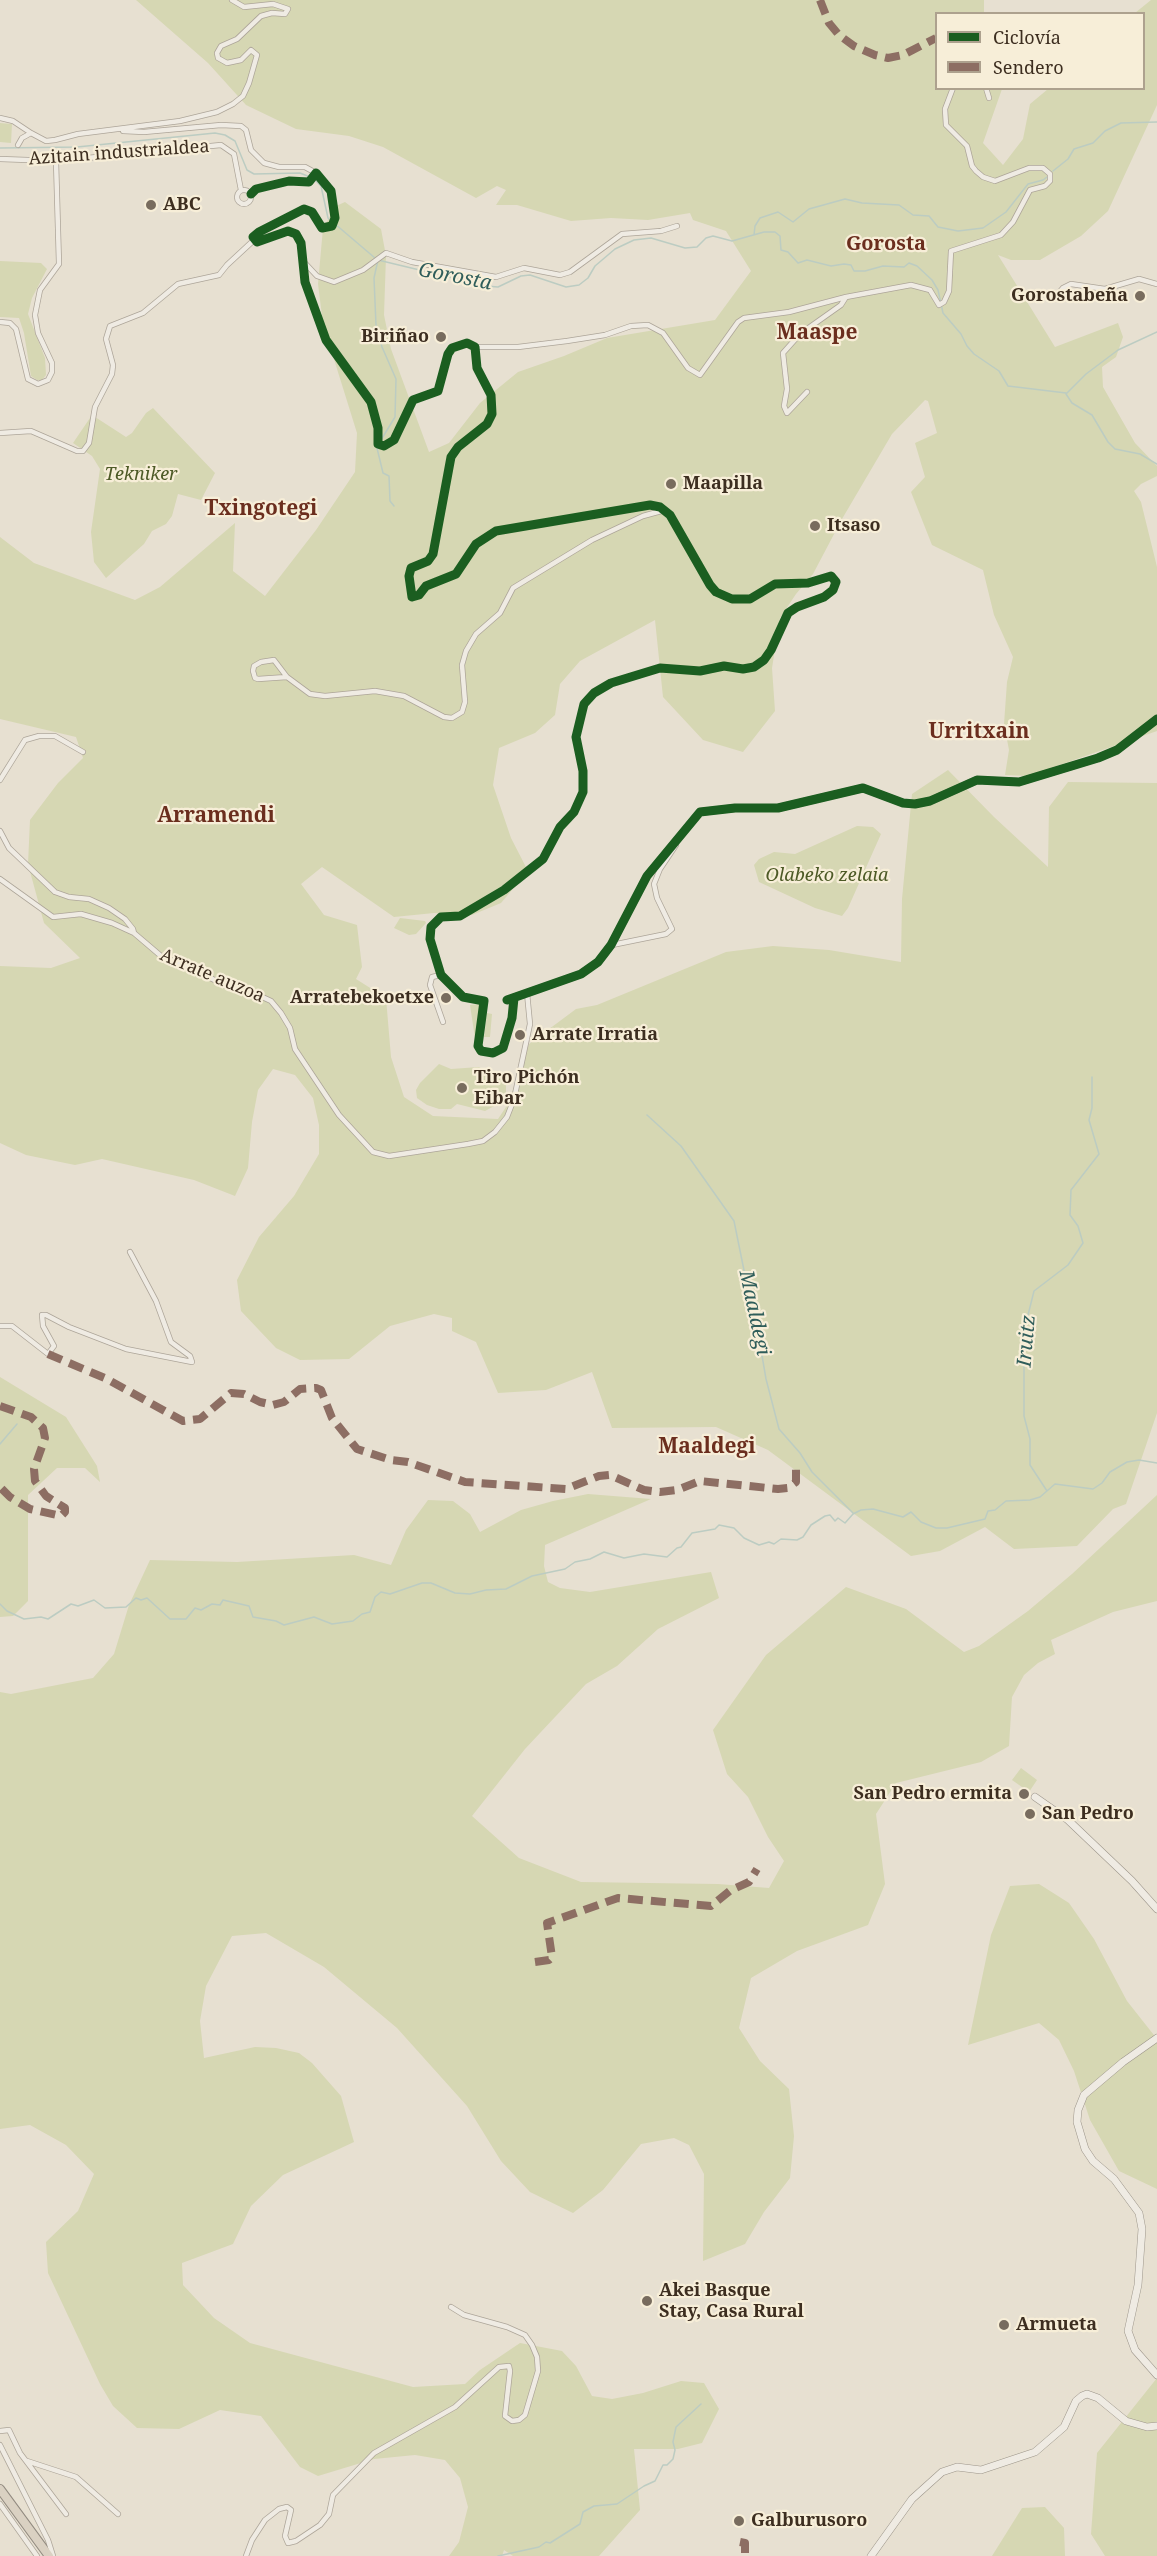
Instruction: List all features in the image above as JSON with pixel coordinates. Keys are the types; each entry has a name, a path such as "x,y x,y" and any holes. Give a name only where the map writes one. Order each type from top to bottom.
{"highway":[{"path":"0,2489 51,2556"}],"street":[{"path":"0,117 14,121 46,141 78,134 180,121 217,112 233,104 243,96 256,63 257,52 251,50 241,60 227,63 218,58 217,53 221,46 237,39 261,16 272,13 285,14 288,9 273,4 244,7 232,0"},
{"path":"254,240 260,242 282,232 296,234 301,243 305,282 326,340 371,402 378,428 376,439 380,445 388,445 394,440 410,403 423,395 435,393 440,388 448,354 452,348 467,343 475,347 518,347 605,335 631,326 648,325 663,333 688,368 700,375 738,322 744,318 789,312 846,297 911,285 930,290 942,304 949,291 951,251 1001,235 1013,222 1030,190 1045,186 1050,177 1050,174 1043,168 1029,168 995,181 983,177 976,171 972,166 967,146 946,125 945,109 952,90"},
{"path":"987,90 989,98"},
{"path":"0,433 31,431 77,451 83,451 89,443 95,407 112,374 113,364 106,339 110,326 143,313 178,284 219,275 226,265 254,240 255,234 304,209 312,212 322,228 333,224 331,191 305,167 279,167 264,163 251,150 246,130 241,126 221,125 144,132 120,130"},
{"path":"18,145 22,138 31,133"},
{"name":"Azitain industrialdea","path":"0,159 56,161 221,146 227,147 234,154 242,190"},
{"path":"0,322 10,323 16,329 28,379 35,383 46,382 51,377 51,363 38,333 35,315 40,290 59,264 56,161"},
{"path":"251,194 247,190 242,190 236,197 239,204 247,204 256,189 314,176"},
{"path":"301,257 317,276 334,282 363,270 387,253 412,262 496,277 524,268 560,275 579,267 622,234 661,231 677,226"},
{"path":"1058,294 1071,284 1105,289 1139,279 1157,284"},
{"path":"807,392 787,413 784,406 787,389 783,353 789,344 841,304 846,297"},
{"path":"475,347 477,368 491,395 492,414 487,424 458,447 451,457 433,554 428,561 411,568 409,576 412,597 419,595 426,586 456,574 476,544 496,531 616,512 642,505 656,505 665,510 710,585 716,592 732,599 750,599 775,584 808,583 831,576 834,578 835,586 824,597 797,607 788,613 771,650 764,660 754,667 743,669 724,666 700,671 660,668 611,683 588,698 581,710 576,737 584,779 583,792 570,818 560,826 547,854 537,866 504,890 465,913 455,917 441,917 435,920 430,927 430,939 439,975 463,997 484,1001 478,1046 481,1051 493,1053 502,1048 507,1039 510,999 581,975 598,962 611,945 646,876 681,835"},
{"path":"287,677 255,678 254,666 261,662 274,660 287,677 310,694 325,696 375,691 388,693 404,696 444,717 452,718 462,712 465,702 462,664 466,651 476,634 500,614 513,588 592,540 643,516 665,510"},
{"path":"611,945 666,934 672,929 657,897 654,884 660,869 681,835 694,817 706,809 778,808 863,788 903,803 915,804 930,801 977,780 1019,782 1117,750 1157,719"},
{"path":"0,780 26,740 39,736 55,736 83,752"},
{"name":"Arrate auzoa","path":"0,831 9,848 55,892 69,897 89,899 109,908 125,919 134,933"},
{"name":"Arrate auzoa","path":"0,879 53,917 89,915 134,933 161,956 226,986 245,989 271,1001 290,1028 300,1057 339,1115 373,1152 389,1156 442,1146 468,1144 483,1140 495,1132 507,1117 514,1099 530,1024 527,993"},
{"path":"439,975 432,977 430,985 443,1022"},
{"path":"0,1326 12,1326 37,1348 48,1354 54,1346 43,1326 42,1315 46,1315 69,1327 126,1349 192,1362 190,1356 171,1342 156,1302 130,1252"},
{"path":"1035,1797 1068,1820 1156,1906"},
{"path":"1157,2038 1123,2062 1084,2095 1078,2110 1077,2122 1085,2149 1093,2161 1114,2179 1139,2213 1142,2229 1138,2285 1128,2331 1135,2350 1157,2374"},
{"path":"246,2556 252,2540 265,2520 279,2509 287,2507 291,2510 285,2536 288,2543 296,2541 320,2525 329,2514 333,2495 374,2453 455,2407 499,2367 508,2366 510,2371 505,2416 512,2421 519,2420 525,2415 538,2372 537,2357 532,2345 525,2335 464,2315 452,2307"},
{"path":"871,2556 912,2499 942,2472 957,2467 981,2470 1035,2452 1064,2427 1076,2401 1082,2396 1088,2394 1098,2398 1126,2421 1147,2427 1157,2426"},
{"path":"0,2431 9,2430 27,2461 66,2514"},
{"path":"0,2445 48,2540 51,2556"},
{"path":"27,2461 76,2477 118,2514"},
{"path":"0,2504 37,2556"}],"green space":[{"path":"136,0 984,0 984,12 935,12 935,90 1002,90 983,143 1003,165 1023,139 1030,104 1047,90 1145,90 1145,12 1136,12 1151,0 1157,0 1157,105 1108,211 1081,236 1040,260 1011,260 998,255 1055,347 1118,323 1123,337 1116,357 1102,367 1103,387 1135,443 1157,466 1157,476 1141,484 1134,491 1141,502 1157,567 1157,731 1028,776 1005,775 1009,750 1004,724 1007,682 1013,657 994,615 983,570 932,545 911,492 925,477 915,443 937,433 928,401 925,400 892,434 813,574 780,618 772,668 775,711 743,752 703,740 663,697 655,620 580,661 560,684 555,715 535,733 499,748 493,785 511,838 528,871 501,903 472,915 434,913 394,917 322,867 301,884 324,915 357,925 362,967 356,979 386,998 391,1057 404,1097 433,1116 498,1119 508,1104 529,1044 576,1009 597,1005 726,952 773,946 829,950 901,962 902,899 912,794 948,770 1048,867 1049,807 1068,782 1157,783 1157,1413 1126,1504 1113,1509 1077,1546 1014,1549 985,1527 940,1551 911,1556 768,1450 716,1427 612,1428 592,1372 546,1390 498,1393 476,1342 452,1331 452,1318 434,1314 390,1326 349,1359 300,1360 276,1348 241,1311 237,1280 259,1237 294,1196 319,1154 319,1125 313,1098 295,1075 273,1069 258,1090 252,1122 248,1168 235,1196 194,1180 102,1159 75,1165 26,1155 0,1143 0,966 51,968 80,958 44,923 28,864 30,820 58,783 83,758 76,737 0,719 0,537 34,563 135,600 160,587 235,523 233,571 265,596 316,530 355,472 357,433 323,324 318,284 323,228 336,206 345,202 381,229 386,256 384,315 391,349 429,452 449,443 480,403 518,372 607,338 715,320 751,271 726,231 693,220 690,213 648,220 611,218 571,221 517,205 496,205 506,190 497,186 476,198 383,147 349,136 296,129 246,105 208,63"},
{"path":"0,123 12,124 11,143 0,142"},
{"path":"0,261 41,263 47,269 32,298 28,314 45,358 46,375 42,380 31,376 24,333 19,318 0,317"},
{"name":"Tekniker","path":"153,408 215,473 201,500 178,494 172,516 166,524 152,531 144,544 106,578 94,562 91,532 100,469 92,456 73,443 92,415 126,437"},
{"name":"Olabeko zelaia","path":"857,826 873,827 881,834 848,908 842,916 815,908 759,882 754,865 759,859 774,852 795,854"},
{"path":"400,918 426,923 416,934 409,935 394,928"},
{"path":"480,1004 477,1045 476,1045 470,1005"},
{"path":"487,1013 492,1014 490,1037 484,1037"},
{"name":"Tiro Pichón Eibar","path":"439,1064 451,1069 479,1067 503,1079 506,1094 496,1105 485,1111 457,1104 451,1109 439,1109 427,1105 417,1098 416,1090"},
{"path":"0,1377 66,1417 97,1466 100,1482 85,1468 57,1468 28,1495 28,1601 13,1616 0,1617"},
{"path":"588,1494 651,1499 545,1545 544,1566 548,1582 560,1588 590,1592 711,1572 719,1598 658,1629 617,1666 586,1684 525,1749 472,1816 519,1858 581,1882 718,1884 769,1888 784,1861 768,1837 748,1797 727,1774 713,1730 766,1655 846,1587 906,1609 964,1652 979,1646 1028,1611 1072,1574 1157,1495 1157,1601 1113,1612 1051,1640 1055,1654 1038,1663 1024,1675 1012,1697 1009,1746 981,1762 896,1783 876,1814 885,1884 868,1925 797,1951 751,1978 739,2028 760,2061 789,2089 794,2136 790,2178 764,2212 745,2244 703,2261 704,2174 689,2145 674,2138 641,2144 603,2190 573,2213 530,2192 501,2161 467,2106 397,2028 324,1967 266,1933 232,1936 206,1986 200,2021 204,2058 255,2047 276,2048 299,2053 312,2063 341,2096 354,2142 283,2175 251,2206 233,2244 182,2263 183,2285 214,2318 250,2343 413,2387 465,2384 480,2370 520,2343 562,2351 576,2366 592,2396 612,2399 643,2393 681,2381 704,2383 719,2409 702,2443 678,2449 634,2449 640,2510 599,2556 513,2556 504,2550 502,2556 449,2556 459,2542 468,2507 460,2478 445,2460 415,2455 374,2459 318,2476 300,2467 261,2416 220,2410 179,2429 137,2428 113,2406 100,2384 48,2273 46,2242 78,2211 94,2174 66,2145 30,2125 0,2129 0,1692 11,1694 93,1678 114,1654 129,1605 150,1560 237,1562 354,1555 391,1565 406,1530 428,1500 453,1501 470,1514 480,1532 521,1510"},
{"path":"1021,1768 1037,1780 1029,1792 1012,1780"},
{"path":"1039,1884 1069,1903 1094,1939 1127,2001 1157,2039 1157,2189 1119,2171 1090,2120 1074,2071 1059,2040 1039,2023 968,2045 991,1935 1010,1886"},
{"path":"1157,2378 1157,2556 1105,2556 1091,2534 1097,2453"},
{"path":"1045,2507 1064,2528 1065,2556 992,2556 1022,2508"}],"waterway":[{"path":"1053,171 1068,159 1074,149 1093,143 1105,131 1121,123 1157,122"},
{"name":"Gorosta","path":"0,148 77,147 215,133 225,135 235,141 247,170 254,174 300,173 310,177"},
{"path":"754,235 755,226 760,218 778,212 793,222 809,209 845,199 862,203 899,205 913,215 929,216 938,227 958,231 983,228 1006,212 1028,184 1047,177"},
{"name":"Gorosta","path":"315,180 321,186 328,218 375,258"},
{"name":"Gorosta","path":"381,440 395,417 396,379 382,347 376,325 374,278 378,260 486,286 498,287 521,276 530,275 566,287 579,285 588,278 595,266 615,249 634,240 651,238 685,248 697,247 706,238 713,236 732,241 764,232 775,232 780,236 781,250 788,252 798,263 807,260 831,266 844,264 851,265 854,271 865,271 883,266 904,267 909,263 917,266 932,280 938,290 943,313 974,354 999,371 1008,386 1066,393"},
{"path":"1067,393 1086,374 1118,350 1157,332"},
{"path":"1066,394 1072,403 1092,415 1108,442 1115,449 1140,454 1157,464"},
{"path":"377,448 383,473 389,476 390,501 394,506"},
{"name":"Iruitz","path":"1047,1491 1030,1465 1030,1439 1024,1416 1024,1331 1034,1291 1068,1265 1083,1243 1078,1226 1070,1215 1071,1190 1099,1154 1089,1120 1092,1108 1092,1077"},
{"name":"Maaldegi","path":"647,1115 681,1146 734,1221 756,1320 766,1379 779,1429 800,1453 812,1472 853,1513"},
{"path":"0,1444 17,1424"},
{"path":"0,1604 7,1611 24,1619 41,1617 48,1619 71,1604 78,1606 94,1600 105,1608 126,1607 136,1598 141,1600 147,1598 170,1619 186,1619 195,1608 201,1610 212,1604 220,1605 223,1600 249,1606 253,1617 276,1621 284,1625 314,1617 332,1624 353,1621 362,1614 370,1612 375,1597 381,1592 390,1594 422,1583 431,1583 455,1593 470,1594 506,1589 532,1576 565,1569 575,1562 590,1559 604,1552 624,1558 644,1554 667,1557 681,1547 692,1533 715,1529 719,1525 734,1528 744,1538 759,1545 769,1542 774,1544 781,1539 797,1540 803,1537 811,1525 825,1516 830,1515 835,1521 838,1518 845,1523 853,1514 861,1510 873,1509 903,1517 911,1512 921,1522 936,1528 947,1528 985,1519 988,1511 995,1510 1006,1501 1030,1500 1040,1497 1055,1484 1093,1489 1102,1483 1110,1472 1127,1462 1139,1460 1157,1463"},
{"path":"498,2556 539,2547 546,2542 550,2543 580,2524 583,2512 594,2506 617,2504 655,2481 663,2465 667,2465 673,2459 676,2427 701,2404"}],"marked path":[{"path":"820,0 829,23 839,35 854,46 875,55 888,58 903,55 935,39"},
{"path":"48,1354 107,1379 183,1421 200,1419 231,1393 244,1394 260,1402 273,1405 284,1402 300,1389 316,1388 321,1390 332,1418 357,1449 391,1460 408,1462 465,1482 566,1489 599,1476 610,1475 644,1490 660,1492 677,1490 700,1481 778,1489 788,1488 796,1482 796,1466"},
{"path":"0,1406 31,1417 43,1428 45,1438 34,1469 35,1481 46,1496 65,1508 65,1512 61,1516 30,1509 10,1497 0,1487"},
{"path":"535,1962 549,1960 552,1957 547,1923 618,1898 711,1906 731,1890 749,1882 757,1869"},
{"path":"740,2542 745,2543 745,2556"}],"cycle path":[{"path":"251,194 256,189 289,181 309,182 316,173 331,191 335,218 332,226 322,228 312,212 304,209 253,237 257,242 288,231 296,234 301,243 305,282 326,340 371,402 378,428 378,444 384,446 394,440 413,400 438,391 448,354 452,348 467,343 475,347 477,368 491,395 492,414 487,424 458,447 451,457 433,554 428,561 411,568 409,576 412,597 419,595 426,586 456,574 476,544 496,531 650,505 660,507 670,515 710,585 716,592 732,599 750,599 775,584 808,583 831,576 836,582 833,590 824,597 797,607 788,613 771,650 764,660 754,667 743,669 724,666 700,671 660,668 611,683 594,693 584,704 576,737 583,771 583,792 574,812 560,827 543,859 504,890 460,916 441,917 431,927 430,939 441,975 463,997 484,1001 478,1046 481,1051 493,1053 503,1048 512,1018 514,998"},
{"path":"507,1000 581,974 598,962 611,945 647,876 700,812 735,808 778,808 863,788 903,803 915,804 930,801 977,780 1019,782 1098,758 1117,750 1157,719"}],"place":[{"name":"ABC","path":"151,205"},
{"name":"Gorostabeña","path":"1140,296"},
{"name":"Biriñao","path":"441,337"},
{"name":"Maapilla","path":"671,484"},
{"name":"Itsaso","path":"815,526"},
{"name":"Arratebekoetxe","path":"446,998"},
{"name":"Arrate Irratia","path":"520,1035"},
{"name":"Tiro Pichón Eibar","path":"462,1088"},
{"name":"San Pedro ermita","path":"1024,1794"},
{"name":"San Pedro","path":"1030,1814"},
{"name":"Akei Basque Stay, Casa Rural","path":"647,2301"},
{"name":"Armueta","path":"1004,2325"},
{"name":"Galburusoro","path":"739,2521"}],"district":[{"name":"Gorosta","path":"886,244"},
{"name":"Maaspe","path":"817,333"},
{"name":"Txingotegi","path":"261,509"},
{"name":"Urritxain","path":"979,732"},
{"name":"Arramendi","path":"216,816"},
{"name":"Maaldegi","path":"707,1447"}]}
